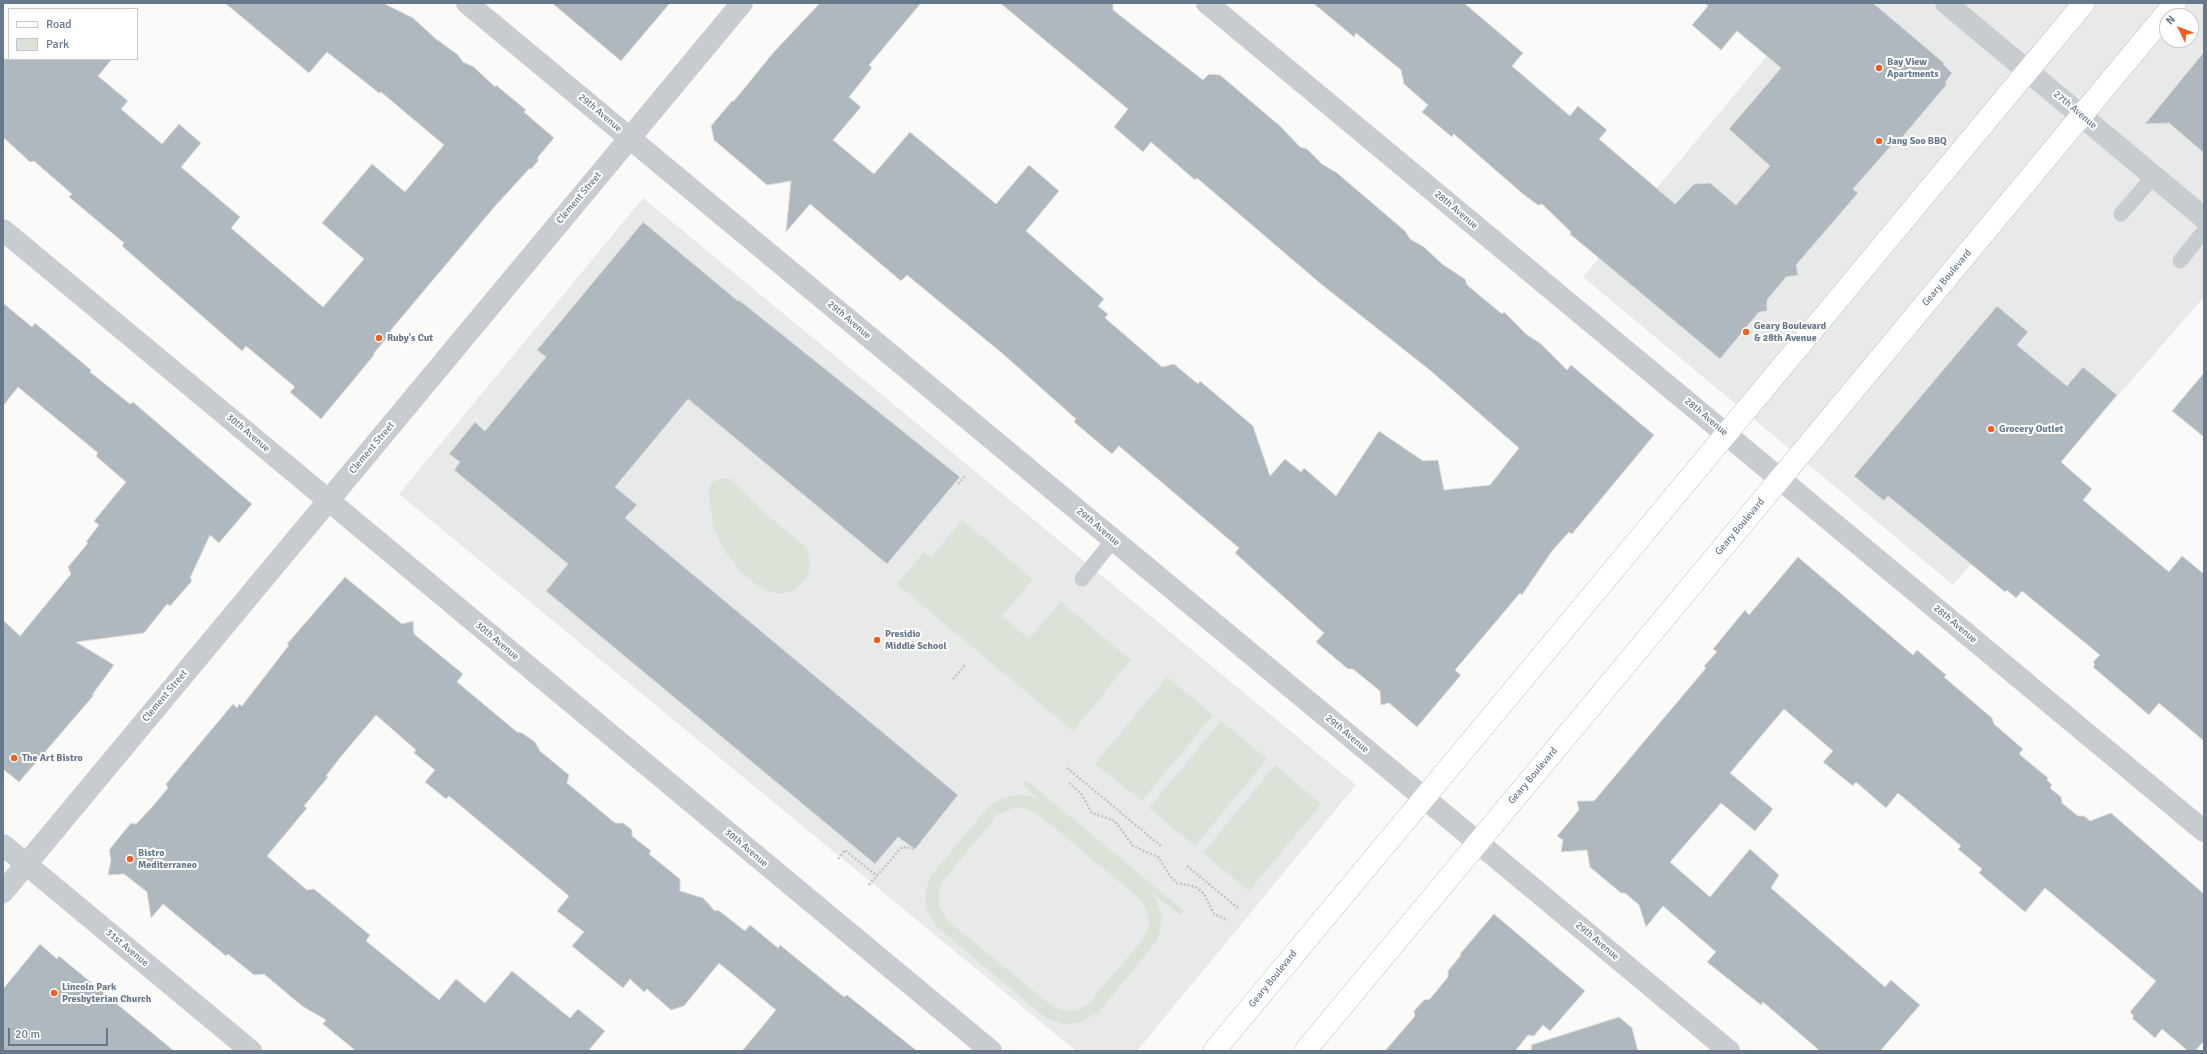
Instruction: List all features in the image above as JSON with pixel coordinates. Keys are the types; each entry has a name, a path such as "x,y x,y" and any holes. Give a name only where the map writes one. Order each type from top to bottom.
{"main road":[{"name":"Geary Boulevard","path":"1214,1051 1423,797 2084,3"},
{"name":"Geary Boulevard","path":"1305,1051 2175,3"}],"street":[{"name":"29th Avenue","path":"467,3 1729,1051"},
{"name":"Clement Street","path":"3,892 742,3"},
{"name":"28th Avenue","path":"1207,3 2204,831"},
{"name":"27th Avenue","path":"1946,3 2204,218"},
{"name":"30th Avenue","path":"3,230 991,1051"},
{"name":"31st Avenue","path":"3,845 252,1051"}],"lane":[{"path":"2121,214 2154,176"},
{"path":"2180,261 2204,231"},
{"path":"1082,579 1113,540"}],"path":[{"path":"958,484 964,476"},
{"path":"953,679 966,664"},
{"path":"1067,768 1161,846"},
{"path":"1069,783 1082,795 1092,813 1115,822 1133,846 1158,857 1170,876 1177,883 1196,887 1204,894 1214,914 1228,920"},
{"path":"869,885 902,847 915,849"},
{"path":"838,859 845,850 877,876"},
{"path":"1187,866 1238,908"}],"shaded area":[{"path":"1811,3 2204,3 2204,297 1953,585 1583,277"},
{"name":"Presidio Middle School","path":"643,198 1356,785 1137,1051 1076,1051 399,494"}],"green space":[{"path":"723,478 731,479 737,484 762,511 807,548 810,560 809,574 795,590 778,594 759,587 744,575 726,553 714,529 709,499 709,488 712,482"},
{"path":"962,520 1033,579 1002,616 1029,639 1061,602 1131,660 1073,731 897,584 924,552 931,557"},
{"path":"1167,677 1213,715 1142,801 1095,764"},
{"path":"1221,721 1267,759 1195,846 1149,808"},
{"path":"1275,765 1321,804 1249,891 1203,853"},
{"path":"1026,780 1184,911 1180,915 1152,893 1158,904 1162,918 1158,939 1099,1012 1078,1023 1063,1024 1046,1018 938,928 926,909 925,894 930,877 989,806 1002,798 1016,795 1030,796 1041,801 1022,784","holes":["1015,807 1027,809 1038,814 1141,900 1148,914 1149,924 1144,938 1089,1003 1077,1010 1066,1011 1052,1006 948,921 939,907 939,892 942,882 997,815"]}],"building":[{"path":"225,3 383,3 413,18 436,39 458,55 463,62 474,67 495,87 496,85 526,110 524,112 554,138 538,157 538,161 496,205 390,331 392,332 321,419 290,392 295,387 246,346 242,351 122,246 124,243 69,197 72,194 34,161 30,162 3,137 3,59 111,60 98,76 128,101 121,109 162,144 179,124 201,143 181,167 240,217 231,228 323,307 364,259 322,223 372,164 405,192 444,145 381,92 379,93 327,52 309,73"},
{"path":"552,3 670,3 621,61"},
{"path":"820,3 921,3 869,65 872,68 849,97 861,107 833,140 874,174 910,132 996,204 1029,165 1059,191 1026,231 1104,299 1098,306 1108,314 1105,318 1162,367 1174,364 1198,384 1200,381 1253,426 1270,476 1285,459 1301,472 1304,468 1336,496 1379,431 1423,461 1438,460 1444,490 1490,485 1519,448 1431,371 1321,284 1197,178 1195,180 1151,142 1143,152 1114,127 1128,109 1000,3 1113,3 1113,10 1203,80 1209,74 1220,75 1280,126 1300,147 1307,149 1322,164 1337,173 1405,231 1410,239 1424,247 1442,264 1465,279 1467,285 1502,314 1504,312 1526,334 1541,344 1567,370 1571,365 1654,435 1572,534 1569,532 1552,551 1522,595 1520,593 1455,670 1461,675 1417,727 1389,703 1381,705 1380,691 1353,669 1348,669 1316,642 1324,633 1235,553 1239,548 1119,446 1112,454 1074,422 1076,419 1003,354 907,275 901,281 810,204 786,232 791,181 767,185 714,140 711,126 732,101 734,101 773,53"},
{"path":"1313,3 1464,3 1523,53 1512,66 1570,116 1578,106 1607,130 1599,139 1675,204 1694,184 1710,183 1736,205 1770,166 1729,129 1781,68 1737,31 1721,50 1692,25 1708,6 1704,3 1873,3 1944,63 1943,64 1952,73 1945,83 1947,84 1899,141 1897,139 1853,189 1858,193 1796,265 1798,275 1786,277 1767,300 1767,311 1759,312 1720,359 1570,234 1571,232 1542,204 1538,205 1523,194 1454,134 1452,137 1422,112 1428,105 1404,84 1401,70 1356,33 1354,37"},
{"path":"2204,52 2204,153 2169,123 2145,124"},
{"path":"643,222 738,301 739,300 960,477 887,564 688,399 615,487 637,505 625,518 958,795 915,849 898,837 875,864 546,591 568,564 454,470 460,462 449,454 475,422 485,431 546,357 537,350"},
{"path":"3,303 32,327 35,323 91,370 90,372 130,404 133,402 252,504 219,543 210,535 190,578 192,581 170,606 167,604 144,633 76,642 114,665 92,695 94,695 19,782 3,769 3,620 20,636 71,574 68,567 88,543 86,542 99,525 94,521 126,482 96,456 98,453 18,387 3,406"},
{"path":"1997,306 2028,332 2017,345 2067,386 2083,367 2117,395 2061,462 2092,489 2083,500 2169,572 2182,556 2204,574 2204,741 2159,703 2149,715 2093,667 2095,664 2093,662 2100,655 2022,591 2016,598 2007,590 2005,592 1888,496 1884,501 1854,476"},
{"path":"2204,373 2204,437 2172,411"},
{"path":"1798,557 1913,655 1917,650 1946,675 1944,677 1992,718 1994,724 2023,749 2019,754 2048,778 2047,780 2052,785 2050,788 2061,797 2062,803 2078,816 2084,816 2090,821 2111,813 2204,894 2204,1041 2195,1051 2188,1051 2162,1029 2155,1038 2132,1018 2134,1016 2130,1012 2156,981 2045,888 2025,912 1979,873 1982,869 1958,849 1961,846 1898,793 1886,808 1856,782 1853,786 1823,762 1833,751 1784,709 1730,773 1773,809 1755,831 1721,803 1670,862 1710,897 1750,849 1779,875 1771,888 1885,987 1891,980 1920,1005 1880,1051 1820,1051 1763,1002 1761,1005 1707,962 1716,952 1663,906 1646,927 1639,905 1625,893 1621,893 1590,867 1587,850 1561,852 1563,840 1557,836 1579,810 1577,801 1594,801 1706,668 1704,666 1717,652 1713,649 1745,610 1749,615"},
{"path":"345,577 402,624 413,621 414,634 463,674 457,682 517,732 522,733 535,742 540,751 569,775 567,783 615,823 623,823 632,830 632,836 651,851 649,854 680,879 680,891 703,898 715,911 718,910 745,931 750,925 778,948 780,945 844,997 847,995 917,1051 742,1051 776,1010 719,963 684,1006 671,1010 647,989 644,992 630,979 623,988 572,946 584,932 557,911 569,896 449,796 446,799 425,782 435,770 414,753 416,750 376,715 339,759 326,776 328,777 304,806 307,808 267,856 307,890 314,889 370,935 366,941 439,1000 456,979 485,1003 512,971 570,1018 578,1009 605,1031 588,1051 356,1051 323,1024 326,1020 302,1006 264,974 254,975 228,954 226,956 163,904 151,918 147,892 124,874 108,875 111,860 109,850 131,823 136,824 153,806 168,788 166,784 233,704 237,708 239,704 242,706 289,645 287,644"},
{"path":"1494,914 1585,991 1550,1031 1543,1025 1534,1036 1528,1035 1515,1051 1385,1051 1415,1016 1414,1011 1424,1000 1430,999 1448,977 1448,971 1461,955 1460,954"},
{"name":"Lincoln Park Presbyterian Church","path":"40,944 57,959 59,956 174,1051 3,1051 3,989"},
{"path":"1619,1017 1632,1028 1638,1051 1532,1051 1531,1045"}],"place":[{"name":"Bay View Apartments","path":"1879,68"},
{"name":"Jang Soo BBQ","path":"1879,141"},
{"name":"Geary Boulevard & 28th Avenue","path":"1746,332"},
{"name":"Ruby's Cut","path":"379,338"},
{"name":"Grocery Outlet","path":"1991,429"},
{"name":"Presidio Middle School","path":"877,640"},
{"name":"The Art Bistro","path":"14,758"},
{"name":"Bistro Mediterraneo","path":"130,859"},
{"name":"Lincoln Park Presbyterian Church","path":"54,993"}]}
